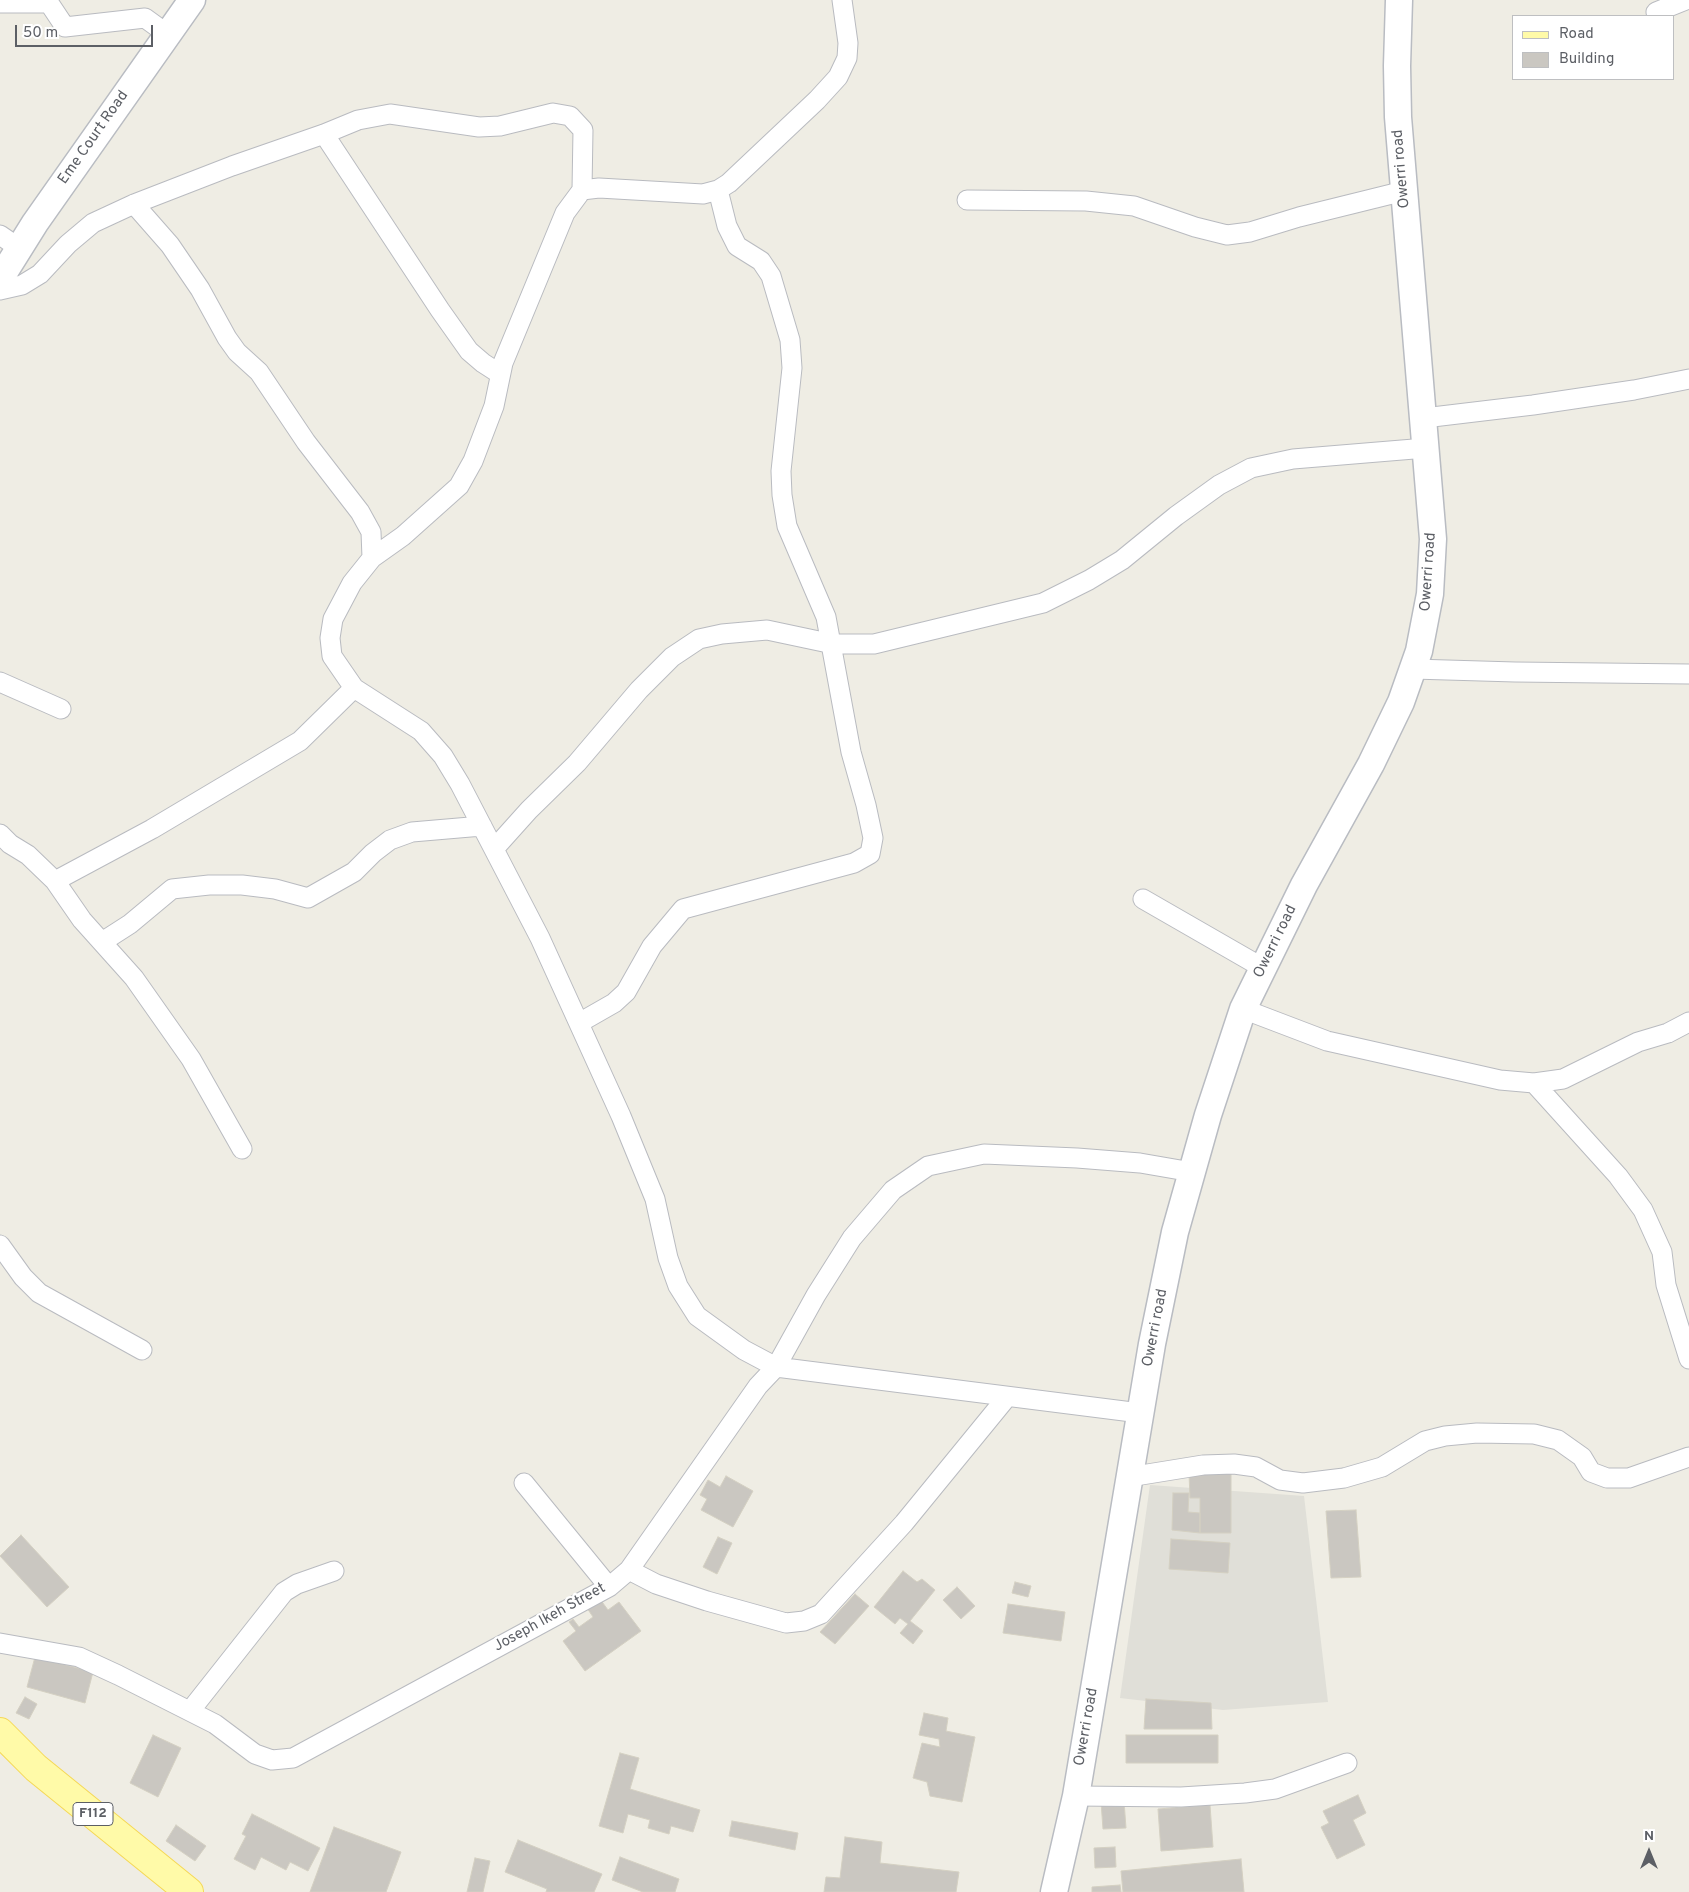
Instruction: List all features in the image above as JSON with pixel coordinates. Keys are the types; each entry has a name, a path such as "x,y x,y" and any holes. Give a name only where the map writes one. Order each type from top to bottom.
{"main road":[{"name":"Owerri road","path":"1054,1892 1076,1796 1152,1344 1175,1232 1208,1115 1243,1009 1304,886 1371,764 1401,702 1419,651 1430,594 1433,539 1398,108 1398,0"},
{"name":"Eme Court Road","path":"0,279 10,241 46,207 167,34 182,4"},
{"name":"F112","path":"0,1732 36,1768 189,1892"}],"street":[{"path":"582,190 599,188 703,194 718,190 728,183 817,100 838,76 847,58 848,43 842,0"},
{"path":"1656,12 1686,0"},
{"path":"0,3 49,3 65,27 145,18 167,34"},
{"path":"0,290 22,285 40,274 68,244 93,223 134,204 358,120 390,114 478,126 500,126 553,112 570,116 583,130 582,190 565,213 503,363 494,406 473,461 459,486 403,536 372,558 352,583 333,619 330,638 332,656 354,688 421,732 443,756 482,826 540,938 621,1116 655,1199 668,1258 678,1286 697,1316 744,1350 776,1367 1140,1413"},
{"path":"324,134 469,351 500,374"},
{"path":"579,1023 614,1003 626,992 652,946 683,909 854,864 870,854 873,838 851,752 833,644 826,617 787,526 782,495 781,471 792,368 790,340 771,276 761,261 737,246 727,226 718,190"},
{"path":"967,200 1086,201 1134,206 1195,228 1227,235 1250,232 1299,217 1404,191"},
{"path":"134,204 170,244 200,289 227,338 237,352 259,372 306,442 360,512 371,532 372,558"},
{"path":"1424,418 1634,390 1689,379"},
{"path":"494,850 530,810 577,763 639,690 672,657 699,639 722,634 767,630 833,644 874,644 1043,603 1089,580 1122,560 1190,505 1219,485 1251,468 1293,460 1426,448"},
{"path":"1413,669 1689,674"},
{"path":"0,682 61,709"},
{"path":"55,881 152,829 300,741 354,688"},
{"path":"102,942 130,924 172,889 242,886 275,889 308,898 354,872 373,852 390,840 412,832 482,826"},
{"path":"0,834 10,844 28,855 55,881 82,920 134,978 191,1059 242,1149"},
{"path":"1143,900 1263,968"},
{"path":"1243,1009 1327,1041 1500,1080 1534,1083 1563,1079 1638,1042 1668,1033 1689,1022"},
{"path":"1534,1083 1618,1176 1643,1210 1662,1252 1666,1285 1689,1359"},
{"name":"Joseph Ikeh Street","path":"190,1712 215,1724 255,1754 272,1760 293,1758 610,1587 629,1570 758,1386 776,1367 816,1295 852,1238 893,1190 928,1166 984,1154 1131,1162 1192,1172"},
{"path":"0,1245 23,1277 39,1292 142,1350"},
{"path":"629,1570 656,1584 706,1601 786,1623 804,1622 821,1614 904,1523 1007,1397"},
{"path":"1129,1477 1203,1465 1234,1464 1256,1467 1280,1480 1303,1483 1344,1478 1382,1467 1425,1441 1445,1436 1477,1433 1534,1434 1558,1440 1582,1458 1591,1472 1607,1478 1629,1478 1689,1457"},
{"path":"524,1483 610,1587"},
{"path":"0,1643 79,1658 118,1674 190,1712 284,1592 297,1584 334,1571"},
{"path":"1076,1796 1181,1797 1245,1793 1275,1789 1347,1763"}],"shaded area":[{"path":"1150,1485 1304,1496 1328,1702 1223,1710 1120,1698"}],"building":[{"path":"1189,1473 1231,1473 1231,1533 1200,1533 1200,1498 1190,1498"},
{"path":"726,1476 753,1491 733,1527 701,1510 707,1499 700,1495 708,1480 720,1487"},
{"path":"1173,1493 1189,1493 1188,1512 1200,1513 1200,1533 1172,1530"},
{"path":"1356,1510 1361,1577 1331,1578 1326,1511"},
{"path":"21,1535 69,1587 47,1607 0,1556"},
{"path":"718,1537 732,1543 717,1574 703,1567"},
{"path":"1171,1539 1230,1543 1228,1573 1169,1569"},
{"path":"903,1571 917,1582 922,1579 935,1590 910,1621 923,1631 913,1644 900,1633 908,1624 900,1618 895,1624 874,1607"},
{"path":"1015,1582 1031,1586 1028,1597 1012,1593"},
{"path":"957,1587 975,1606 961,1619 943,1600"},
{"path":"855,1594 869,1606 835,1644 820,1632"},
{"path":"600,1599 608,1610 619,1602 641,1631 585,1671 563,1641 576,1631 569,1622 573,1619 579,1627 593,1617 587,1608"},
{"path":"1008,1604 1065,1612 1061,1641 1003,1633"},
{"path":"35,1657 93,1672 85,1703 27,1687"},
{"path":"25,1697 37,1704 29,1719 16,1713"},
{"path":"1146,1699 1211,1703 1212,1729 1144,1729"},
{"path":"924,1713 948,1718 946,1731 975,1737 962,1802 930,1796 927,1782 913,1778 922,1743 940,1747 939,1739 919,1735"},
{"path":"153,1735 181,1748 158,1797 130,1783"},
{"path":"1126,1735 1218,1735 1218,1763 1126,1763"},
{"path":"620,1753 639,1758 630,1789 700,1810 693,1832 671,1826 669,1834 648,1828 650,1820 628,1814 623,1833 599,1826"},
{"path":"1358,1795 1366,1813 1353,1820 1365,1845 1337,1859 1321,1827 1329,1823 1323,1811"},
{"path":"1124,1801 1126,1828 1103,1829 1101,1802"},
{"path":"1210,1805 1213,1847 1161,1851 1158,1809"},
{"path":"252,1814 320,1848 308,1871 290,1862 286,1870 261,1857 255,1870 234,1859 246,1836 242,1834"},
{"path":"732,1821 798,1833 795,1850 729,1836"},
{"path":"176,1825 206,1846 195,1861 166,1841"},
{"path":"334,1827 401,1852 386,1892 310,1892"},
{"path":"845,1837 882,1842 880,1863 959,1872 956,1892 824,1892 826,1877 840,1878"},
{"path":"518,1840 602,1874 594,1892 546,1892 547,1889 505,1872"},
{"path":"1115,1847 1116,1867 1095,1868 1094,1848"},
{"path":"620,1857 679,1879 675,1892 643,1892 612,1880"},
{"path":"475,1858 490,1861 483,1892 467,1892"},
{"path":"1241,1859 1244,1892 1123,1892 1121,1871"},
{"path":"1120,1885 1121,1892 1092,1892 1092,1887"}]}
